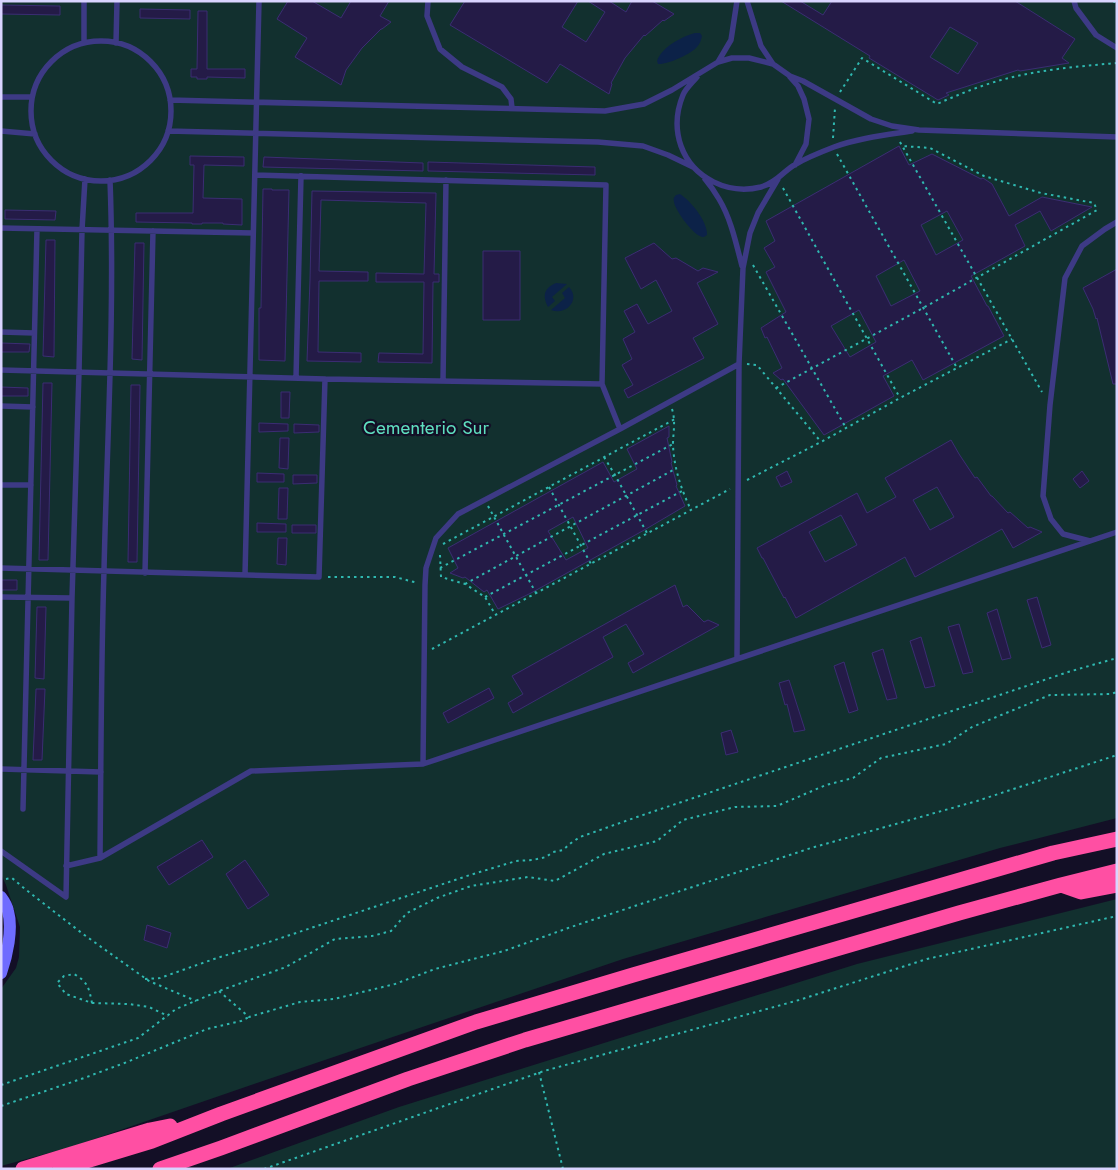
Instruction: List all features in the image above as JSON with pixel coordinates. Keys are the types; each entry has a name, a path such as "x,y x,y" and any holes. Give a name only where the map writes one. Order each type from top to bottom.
{"highway":[{"path":"60,1169 152,1141 220,1114 476,1022 1053,853 1117,839"},
{"path":"160,1169 408,1079 524,1040 959,913 1117,871"},
{"path":"1061,885 1081,892 1117,885"},
{"path":"23,1169 150,1130 220,1114"},
{"path":"183,1169 221,1148"}],"street":[{"path":"1,897 8,910 5,919 9,946 1,974"}],"lane":[{"path":"84,1 84,43"},
{"path":"116,43 118,1"},
{"path":"245,575 259,1"},
{"path":"428,1 427,16 440,49 462,68 502,87 511,99 512,108"},
{"path":"718,62 731,40 737,1"},
{"path":"747,1 761,46 773,64 790,76 803,81 871,120 892,126 919,130 1117,137"},
{"path":"1074,1 1076,8 1096,35 1117,48"},
{"path":"98,41 116,43 132,48 146,57 158,70 167,86 170,100 171,114 168,131 162,146 151,160 132,174 110,180 85,179 56,168 45,156 35,134 31,116 32,97 40,77 49,65 69,49 84,43 98,41"},
{"path":"170,100 605,111 644,104 672,90 718,62 732,58 749,58 773,64"},
{"path":"701,72 684,94 677,117 678,136 684,154 693,167 704,177 716,184 740,190 762,187 778,179 794,165 833,147 858,139 919,130"},
{"path":"790,76 798,86 804,99 809,119 806,144 794,165"},
{"path":"1,98 32,97"},
{"path":"1,131 35,134"},
{"path":"168,131 598,142 643,146 693,167"},
{"path":"255,175 606,185 602,384 620,429"},
{"path":"296,378 301,176"},
{"path":"704,177 719,199 734,236 743,268"},
{"path":"1,851 66,897 72,598 85,179"},
{"path":"737,658 739,364 743,268 750,233 758,213 778,179"},
{"path":"100,858 104,572 110,372 112,230 110,180"},
{"path":"443,381 446,180"},
{"path":"1090,541 1063,534 1051,520 1043,496 1050,405 1064,278 1082,246 1117,222"},
{"path":"1,228 253,233"},
{"path":"23,809 37,229"},
{"path":"145,573 153,231"},
{"path":"1,332 34,333"},
{"path":"423,764 425,585 426,568 436,538 458,514 739,364"},
{"path":"1,370 602,384"},
{"path":"1,568 319,577 325,379"},
{"path":"1,406 33,407"},
{"path":"1,485 31,485"},
{"path":"66,866 100,858 251,771 423,764 1117,532"},
{"path":"1,597 72,598"},
{"path":"1,769 101,772"}],"path":[{"path":"1113,1 1117,4"},
{"path":"956,368 833,147 836,100 862,58 937,104 986,84 1014,77 1044,71 1117,63"},
{"path":"895,134 1050,405"},
{"path":"776,388 1097,210 1094,203 1041,193 984,176 930,148 902,146"},
{"path":"778,179 900,398"},
{"path":"745,252 846,428"},
{"path":"425,653 1012,339"},
{"path":"739,364 757,364 821,442"},
{"path":"670,402 675,419 673,444 676,469 682,491 691,510"},
{"path":"432,550 675,419"},
{"path":"440,568 673,444"},
{"path":"604,457 647,533"},
{"path":"465,584 676,469"},
{"path":"549,487 591,564"},
{"path":"485,597 682,491"},
{"path":"485,500 536,593"},
{"path":"440,546 441,577 465,584 485,597 496,615"},
{"path":"319,577 395,577 425,585"},
{"path":"145,979 160,978 470,874 516,861 546,857 553,852 563,850 580,838 637,817 1068,672 1117,658"},
{"path":"1,1085 138,1038 176,1009 286,967 336,939 372,936 391,931 407,913 437,898 470,886 528,877 555,881 604,854 657,841 683,820 736,807 776,806 826,785 853,778 881,758 946,744 972,727 1050,695 1111,694 1117,692"},
{"path":"1,1106 118,1066 207,1029 241,1021 249,1016 300,1002 334,999 395,984 435,969 504,951 802,851 977,801 1117,755"},
{"path":"6,879 12,878 83,934 145,979 196,1001"},
{"path":"264,1169 539,1072 799,1000 927,959 1117,916"},
{"path":"92,1003 89,988 82,979 74,974 64,976 57,983 66,994 92,1003 129,1004 149,1007 168,1016"},
{"path":"219,992 249,1016"},
{"path":"539,1072 563,1169"}],"green space":[{"name":"Cementerio Sur","path":"1,1 1117,1 1117,818 1000,848 623,959 71,1147 1,1166 1,989 16,968 19,957 20,927 1,874"},
{"path":"1117,899 1117,1169 227,1169 399,1107 857,964"}],"water":[{"path":"695,33 700,33 702,36 699,45 694,50 673,61 658,64 657,61 663,51 678,40"},
{"path":"680,194 694,207 702,218 707,235 701,237 684,221 675,206 674,198"},
{"path":"556,283 567,284 552,297 555,301 548,307 545,293 549,287"},
{"path":"569,287 573,297 573,302 570,306 562,311 551,310 565,298 562,293"}],"building":[{"path":"288,1 312,1 341,18 351,1 389,1 380,16 391,22 362,48 346,70 341,85 295,57 307,38 277,19"},
{"path":"465,1 578,1 562,27 586,42 605,12 588,1 609,1 626,12 632,1 652,1 674,14 644,35 625,58 611,83 609,94 560,64 547,83 450,25"},
{"path":"781,1 800,1 823,15 832,1 1015,1 1075,39 1062,58 1069,63 1018,70 946,93 949,95 938,100 869,58 870,56","holes":["950,27 978,43 958,74 930,57"]},
{"path":"1,5 60,6 60,15 1,14"},
{"path":"140,9 190,10 190,19 140,18"},
{"path":"198,11 207,11 207,69 245,69 245,78 207,77 207,79 197,79 197,77 191,77 191,69 197,69"},
{"path":"899,146 909,165 932,154 981,179 983,178 992,184 1009,216 1042,197 1092,207 1051,231 1040,211 1015,225 1025,246 971,276 1004,336 923,380 912,360 883,376 894,396 824,435 783,379 781,380 773,373 782,368 761,328 786,312 766,272 775,267 764,248 775,241 766,221","holes":["947,211 963,240 936,255 921,225","904,260 920,291 891,306 876,276","859,310 876,342 850,357 831,326"]},
{"path":"190,156 244,157 244,166 204,165 203,198 242,199 242,225 136,222 136,213 193,213 194,165 190,165"},
{"path":"264,157 423,163 423,171 263,167"},
{"path":"428,162 595,167 595,175 428,171"},
{"path":"263,189 289,190 285,361 259,360"},
{"path":"312,191 436,193 434,274 439,274 439,282 433,282 432,363 378,362 379,353 423,354 424,282 376,282 376,273 424,274 426,203 321,200 319,271 368,272 368,281 319,281 318,352 361,353 361,362 307,361"},
{"path":"5,210 56,211 55,220 5,219"},
{"path":"46,240 55,240 54,357 43,356"},
{"path":"135,243 144,243 142,360 132,359"},
{"path":"654,243 672,259 676,258 698,271 703,268 718,272 697,283 718,324 693,338 704,358 628,398 624,390 633,385 622,365 632,359 623,339 635,332 624,311 637,304 648,324 672,311 656,280 641,289 625,258"},
{"path":"483,251 520,251 520,320 483,320"},
{"path":"1117,269 1117,384 1113,384 1097,318 1083,288"},
{"path":"1,343 30,344 29,352 1,352"},
{"path":"43,383 52,383 48,560 39,560"},
{"path":"131,385 140,385 137,562 128,562"},
{"path":"1,387 28,388 28,396 1,396"},
{"path":"281,392 290,392 289,418 281,418"},
{"path":"259,423 288,424 288,431 259,432"},
{"path":"294,424 319,425 319,432 294,433"},
{"path":"669,426 669,437 667,438 671,463 676,486 685,506 531,593 498,609 487,590 484,592 465,577 450,573 458,568 448,548 603,462 614,482 637,469 627,449","holes":["573,517 588,548 566,560 548,531"]},
{"path":"280,438 289,438 288,469 279,468"},
{"path":"951,440 975,478 977,477 991,496 1008,513 1010,512 1028,528 1030,527 1042,532 1013,548 1002,529 915,577 905,557 796,618 757,548 857,493 867,513 896,497 885,478","holes":["937,487 954,517 930,530 913,500","841,515 857,545 825,562 809,532"]},
{"path":"787,471 792,482 781,487 776,477"},
{"path":"1082,471 1089,481 1080,488 1073,479"},
{"path":"257,473 284,474 284,482 257,482"},
{"path":"293,475 317,475 317,483 293,484"},
{"path":"279,488 288,488 287,519 278,519"},
{"path":"257,523 286,524 286,532 257,532"},
{"path":"292,525 316,525 316,533 292,533"},
{"path":"278,538 287,538 286,565 277,564"},
{"path":"1,580 17,580 17,590 1,590"},
{"path":"675,585 683,607 687,605 704,622 708,620 719,625 633,673 628,663 644,654 626,624 603,637 613,657 513,713 508,703 523,694 512,676"},
{"path":"1037,597 1051,645 1042,648 1027,600"},
{"path":"37,607 46,607 44,679 35,678"},
{"path":"997,609 1011,658 1002,660 987,613"},
{"path":"959,624 973,672 963,674 948,627"},
{"path":"921,637 935,686 925,688 910,641"},
{"path":"883,649 897,698 887,700 872,653"},
{"path":"844,662 858,710 849,713 834,666"},
{"path":"789,680 805,730 794,732 787,704 785,705 779,683"},
{"path":"489,688 494,698 448,723 443,713"},
{"path":"36,689 45,689 42,760 33,760"},
{"path":"731,730 738,752 726,755 721,733"},
{"path":"202,840 213,857 169,885 157,867"},
{"path":"245,860 269,895 248,909 226,874"},
{"path":"147,925 171,933 167,948 144,940"}]}
